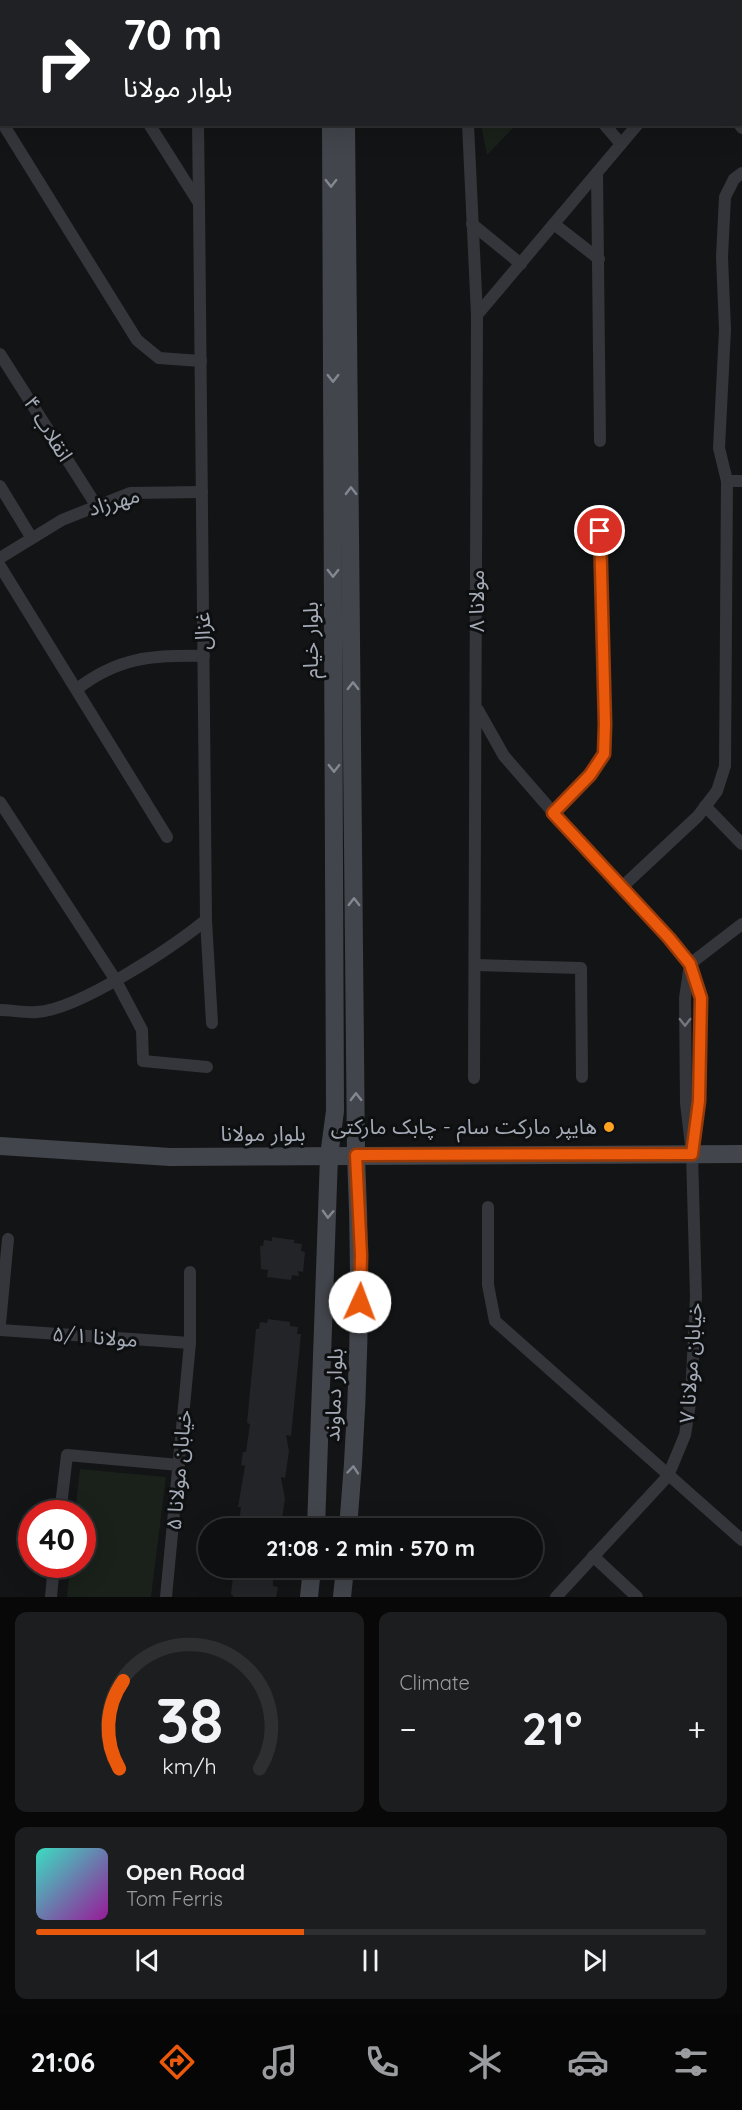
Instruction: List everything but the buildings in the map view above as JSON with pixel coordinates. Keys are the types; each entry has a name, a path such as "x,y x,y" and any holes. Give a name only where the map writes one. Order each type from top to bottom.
{"street":[{"path":"4,126 137,340 159,358 201,361"},
{"path":"150,126 199,203"},
{"name":"غزال","path":"198,126 206,920 212,1023"},
{"name":"بلوار خیام","path":"329,1156 335,1111 331,126"},
{"name":"بلوار خیام","path":"346,126 356,1155"},
{"name":"مولانا ۸","path":"468,126 477,315 478,709 474,1078"},
{"path":"606,126 621,144"},
{"path":"477,315 636,126"},
{"path":"597,173 600,441"},
{"path":"621,888 670,844 705,806 717,791 725,766 727,481 718,448 724,330 722,257 725,197 734,179 742,173"},
{"path":"472,224 521,264"},
{"path":"554,224 599,259"},
{"name":"انقلاب ۴","path":"0,354 96,505"},
{"path":"727,481 742,481"},
{"path":"0,486 32,537"},
{"name":"مهرزاد","path":"0,558 32,537 96,505 130,493 202,492"},
{"path":"553,813 590,775 604,754 600,531"},
{"path":"0,566 167,837"},
{"path":"76,689 96,674 128,660 163,655 204,656"},
{"path":"478,709 504,756 690,964"},
{"path":"0,802 115,979 142,1030 143,1061 207,1067"},
{"path":"705,806 742,844"},
{"path":"0,1010 38,1012 78,1001 183,939 206,920"},
{"path":"692,1154 686,1103 685,998 690,964 742,924"},
{"path":"475,965 581,968 582,1077"},
{"name":"بلوار مولانا","path":"0,1146 170,1156 742,1154"},
{"name":"خیابان مولانا ۷","path":"556,1597 668,1476 685,1435 691,1397 696,1298 692,1154"},
{"name":"بلوار دماوند","path":"349,1518 356,1444 361,1255 356,1155"},
{"name":"بلوار دماوند","path":"316,1518 329,1156"},
{"path":"488,1207 488,1285 495,1322 742,1540"},
{"path":"0,1324 8,1239"},
{"name":"خیابان مولانا ۵","path":"166,1597 190,1343 190,1272"},
{"name":"مولانا ۵/۱","path":"0,1330 190,1343"},
{"path":"62,1500 68,1455 179,1466"},
{"path":"593,1556 637,1597"},
{"path":"51,1597 53,1578"},
{"path":"309,1597 311,1578"},
{"path":"342,1597 344,1578"}],"shaded area":[{"path":"481,126 515,126 487,155"},
{"path":"80,1469 166,1477 151,1597 67,1597 69,1578 96,1578 96,1500 76,1500"}],"place":[{"name":"هایپر مارکت سام - چابک مارکتی","path":"609,1127"}],"route":[{"path":"360,1302 361,1255 356,1155 692,1154 699,1101 701,998 690,964 669,938 553,813 590,775 604,754 600,531"}]}
